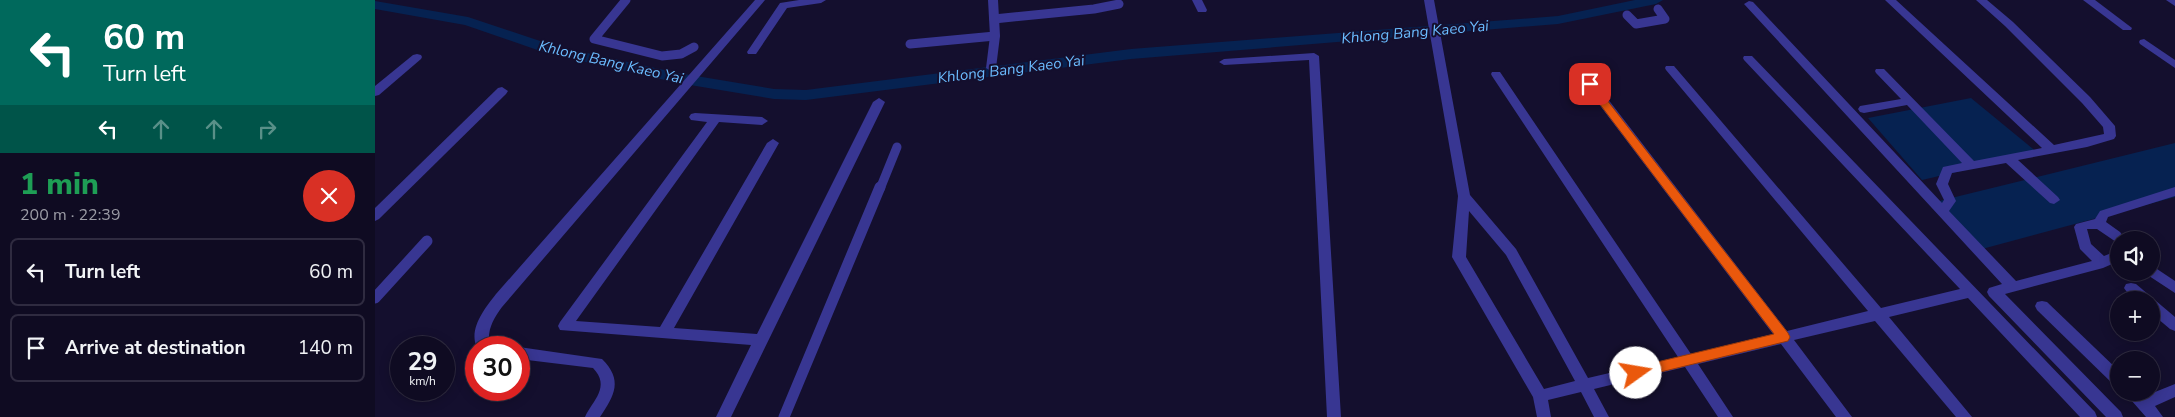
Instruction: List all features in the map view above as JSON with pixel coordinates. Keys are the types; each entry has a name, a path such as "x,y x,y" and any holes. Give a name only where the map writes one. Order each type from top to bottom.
{"street":[{"path":"481,336 486,317 760,0"},
{"path":"752,52 784,5 821,0"},
{"path":"991,68 995,36 993,0"},
{"path":"1429,0 1464,196 1459,257 1540,396 1544,417"},
{"path":"1890,0 2052,150"},
{"path":"1942,211 1950,201 1942,184 1947,170 2087,143 2110,136 2109,126 2086,100 2009,24 1981,0"},
{"path":"2088,0 2127,28"},
{"path":"2171,0 2175,3"},
{"path":"1749,4 2013,287"},
{"path":"2144,42 2175,65"},
{"path":"1224,62 1314,56 1334,417"},
{"path":"375,92 417,57"},
{"path":"1748,58 2090,417"},
{"path":"1670,68 1965,417"},
{"path":"1880,71 1971,165"},
{"path":"1496,74 1726,417"},
{"path":"1590,84 1845,417"},
{"path":"375,216 502,90"},
{"path":"1864,109 1910,101"},
{"path":"723,417 879,102"},
{"path":"695,117 762,121"},
{"path":"716,118 565,326 761,340"},
{"path":"664,333 773,143"},
{"path":"2007,157 2055,200"},
{"path":"2099,224 2104,214 2175,192"},
{"path":"1464,196 1511,252 1602,417"},
{"path":"2103,263 2085,246 2079,227 2087,223 2099,224 2110,232"},
{"path":"2110,260 1994,292 2115,417"},
{"path":"2160,277 2175,288"},
{"path":"2131,288 2135,291"},
{"path":"1540,396 1971,292"},
{"path":"2042,306 2110,372"},
{"path":"2160,312 2175,325"},
{"path":"530,354 597,362 605,369 610,383 603,402 592,417"},
{"path":"2143,404 2175,390"},
{"path":"2140,401 2156,417"}],"lane":[{"path":"626,0 594,39 662,56 681,54 694,47"},
{"path":"994,19 1094,9 1119,4"},
{"path":"1627,15 1636,24 1665,19 1658,9"},
{"path":"910,44 995,36"},
{"path":"783,417 897,146"},
{"path":"375,298 427,241"}],"water":[{"path":"1971,98 2038,153 1922,180 1868,118"},
{"path":"2175,143 2175,197 1982,249 1939,201"}],"waterway":[{"name":"Khlong Bang Kaeo Yai","path":"375,5 468,21 551,50 678,78 774,94 806,95 1131,54 1558,20 1656,0"}],"route":[{"path":"1590,84 1784,337 1636,373"}]}
